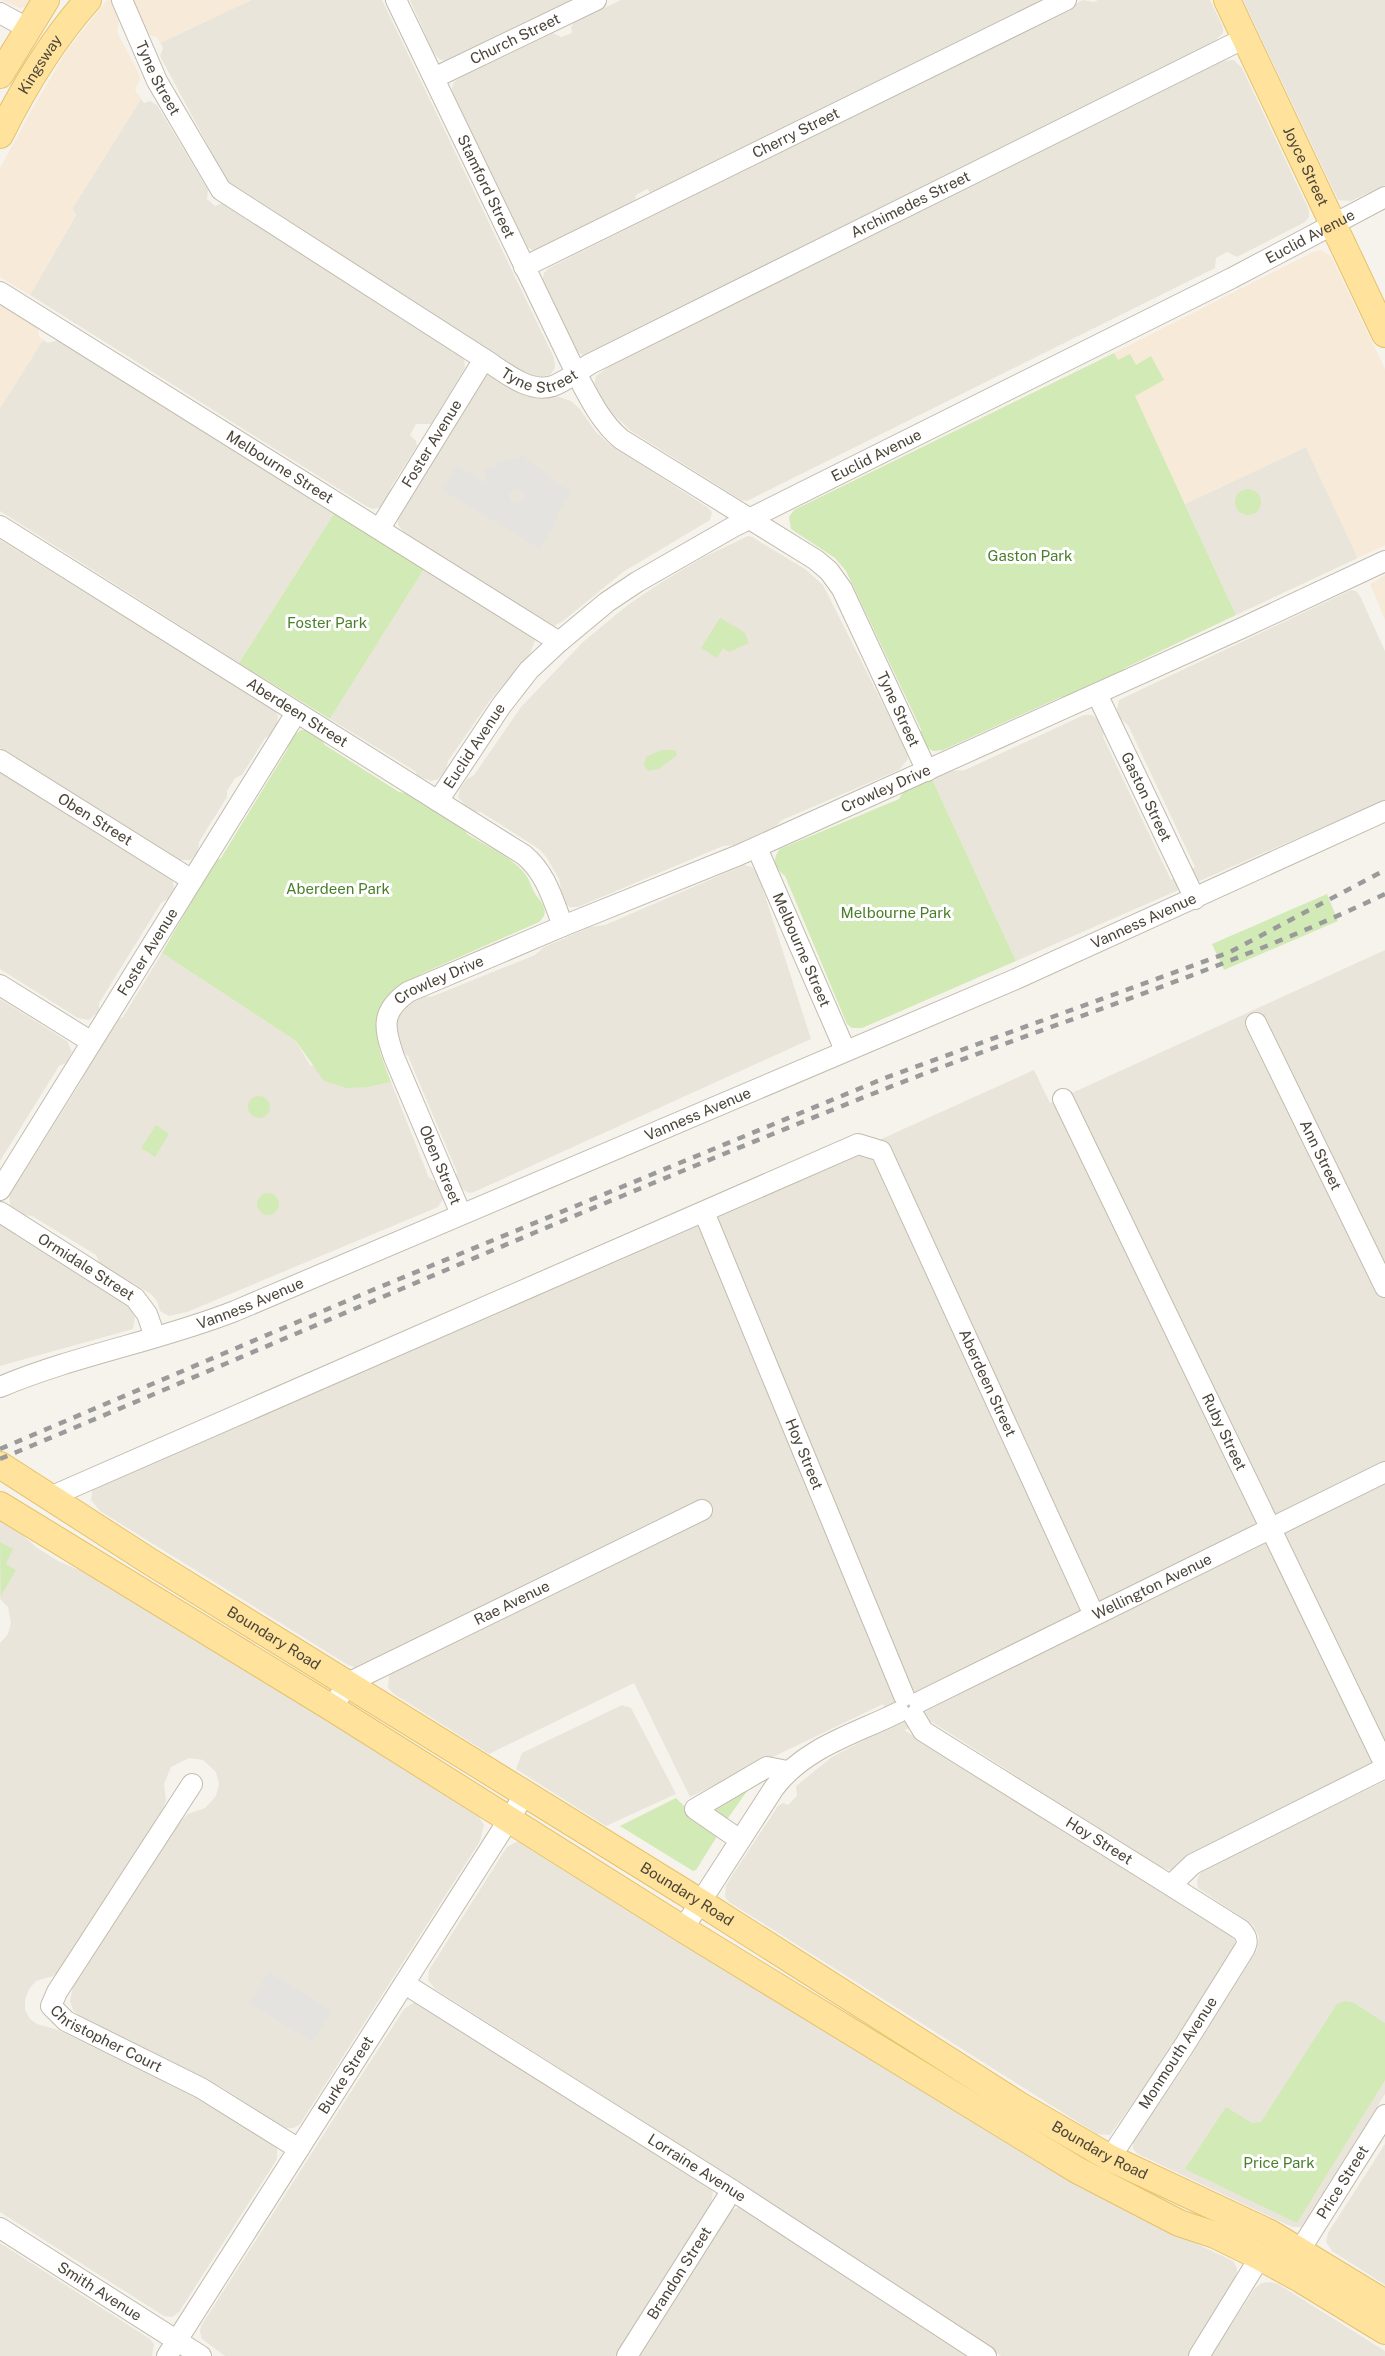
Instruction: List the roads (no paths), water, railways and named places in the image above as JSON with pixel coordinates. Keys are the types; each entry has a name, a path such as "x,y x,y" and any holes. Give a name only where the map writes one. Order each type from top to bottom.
{"main road":[{"name":"Kingsway","path":"0,75 46,0"},
{"name":"Kingsway","path":"0,135 55,41 88,0"},
{"name":"Joyce Street","path":"1227,0 1385,334"},
{"name":"Boundary Road","path":"0,1465 700,1902 1019,2105 1110,2158 1189,2197 1235,2216 1300,2250 1385,2303"},
{"name":"Boundary Road","path":"0,1505 332,1708 683,1929 1077,2170 1179,2223 1215,2235 1260,2257 1385,2331"},
{"path":"1215,2235 1252,2241 1283,2254 1300,2250"}],"street":[{"name":"Tyne Street","path":"122,0 157,81 221,190 484,359 532,386 554,385 576,373 597,413 608,428 621,439 816,560 829,572 842,589 927,771"},
{"name":"Stamford Street","path":"396,0 576,373"},
{"name":"Church Street","path":"434,78 596,0"},
{"name":"Cherry Street","path":"524,267 1066,0"},
{"path":"0,13 27,28"},
{"name":"Archimedes Street","path":"576,373 1245,38"},
{"name":"Euclid Avenue","path":"438,801 501,706 529,670 607,602 637,582 749,518 1232,278 1385,197"},
{"name":"Melbourne Street","path":"0,291 559,642"},
{"name":"Foster Avenue","path":"380,528 484,359"},
{"name":"Aberdeen Street","path":"0,526 534,863 543,876 563,926"},
{"name":"Crowley Drive","path":"388,1013 394,1003 408,993 563,926 757,848 1385,561"},
{"name":"Gaston Street","path":"1097,694 1195,898"},
{"name":"Foster Avenue","path":"0,1190 90,1041 296,713"},
{"name":"Oben Street","path":"0,760 192,880"},
{"name":"Vanness Avenue","path":"0,1387 208,1322 235,1311 1016,979 1385,811"},
{"name":"Melbourne Street","path":"757,848 845,1050"},
{"path":"0,985 90,1041"},
{"name":"Oben Street","path":"388,1013 386,1024 393,1057 461,1214"},
{"name":"Ann Street","path":"1256,1023 1385,1287"},
{"name":"Ruby Street","path":"1063,1099 1385,1766"},
{"name":"Aberdeen Street","path":"704,1212 858,1143 881,1151 1094,1615"},
{"name":"Ormidale Street","path":"0,1212 135,1298 147,1314 155,1337"},
{"path":"50,1497 704,1212"},
{"name":"Hoy Street","path":"704,1212 909,1706 923,1731 1241,1930 1247,1939 1245,1948"},
{"name":"Wellington Avenue","path":"683,1929 787,1771 818,1749 1385,1472"},
{"name":"Rae Avenue","path":"348,1683 702,1510"},
{"path":"332,1708 348,1683"},
{"path":"1171,1885 1193,1864 1385,1766"},
{"path":"740,1840 695,1809 767,1767 787,1771"},
{"name":"Christopher Court","path":"192,1784 57,1992 51,2006 66,2022 201,2088 299,2149"},
{"name":"Burke Street","path":"172,2348 525,1794"},
{"name":"Monmouth Avenue","path":"1110,2158 1245,1948"},
{"name":"Lorraine Avenue","path":"405,1983 732,2190 986,2356"},
{"name":"Price Street","path":"1300,2250 1385,2115"},
{"name":"Brandon Street","path":"627,2356 732,2190"},
{"name":"Smith Avenue","path":"0,2228 172,2348 201,2356"},
{"path":"1199,2356 1260,2257"}],"railway":[{"path":"0,1449 363,1294 885,1078 1230,952 1385,870"},
{"path":"0,1459 758,1140 932,1071 1258,950 1385,894"}],"park label":[{"name":"Gaston Park","path":"1030,556"},
{"name":"Foster Park","path":"327,623"},
{"name":"Aberdeen Park","path":"338,889"},
{"name":"Melbourne Park","path":"896,913"},
{"name":"Price Park","path":"1279,2163"}]}
